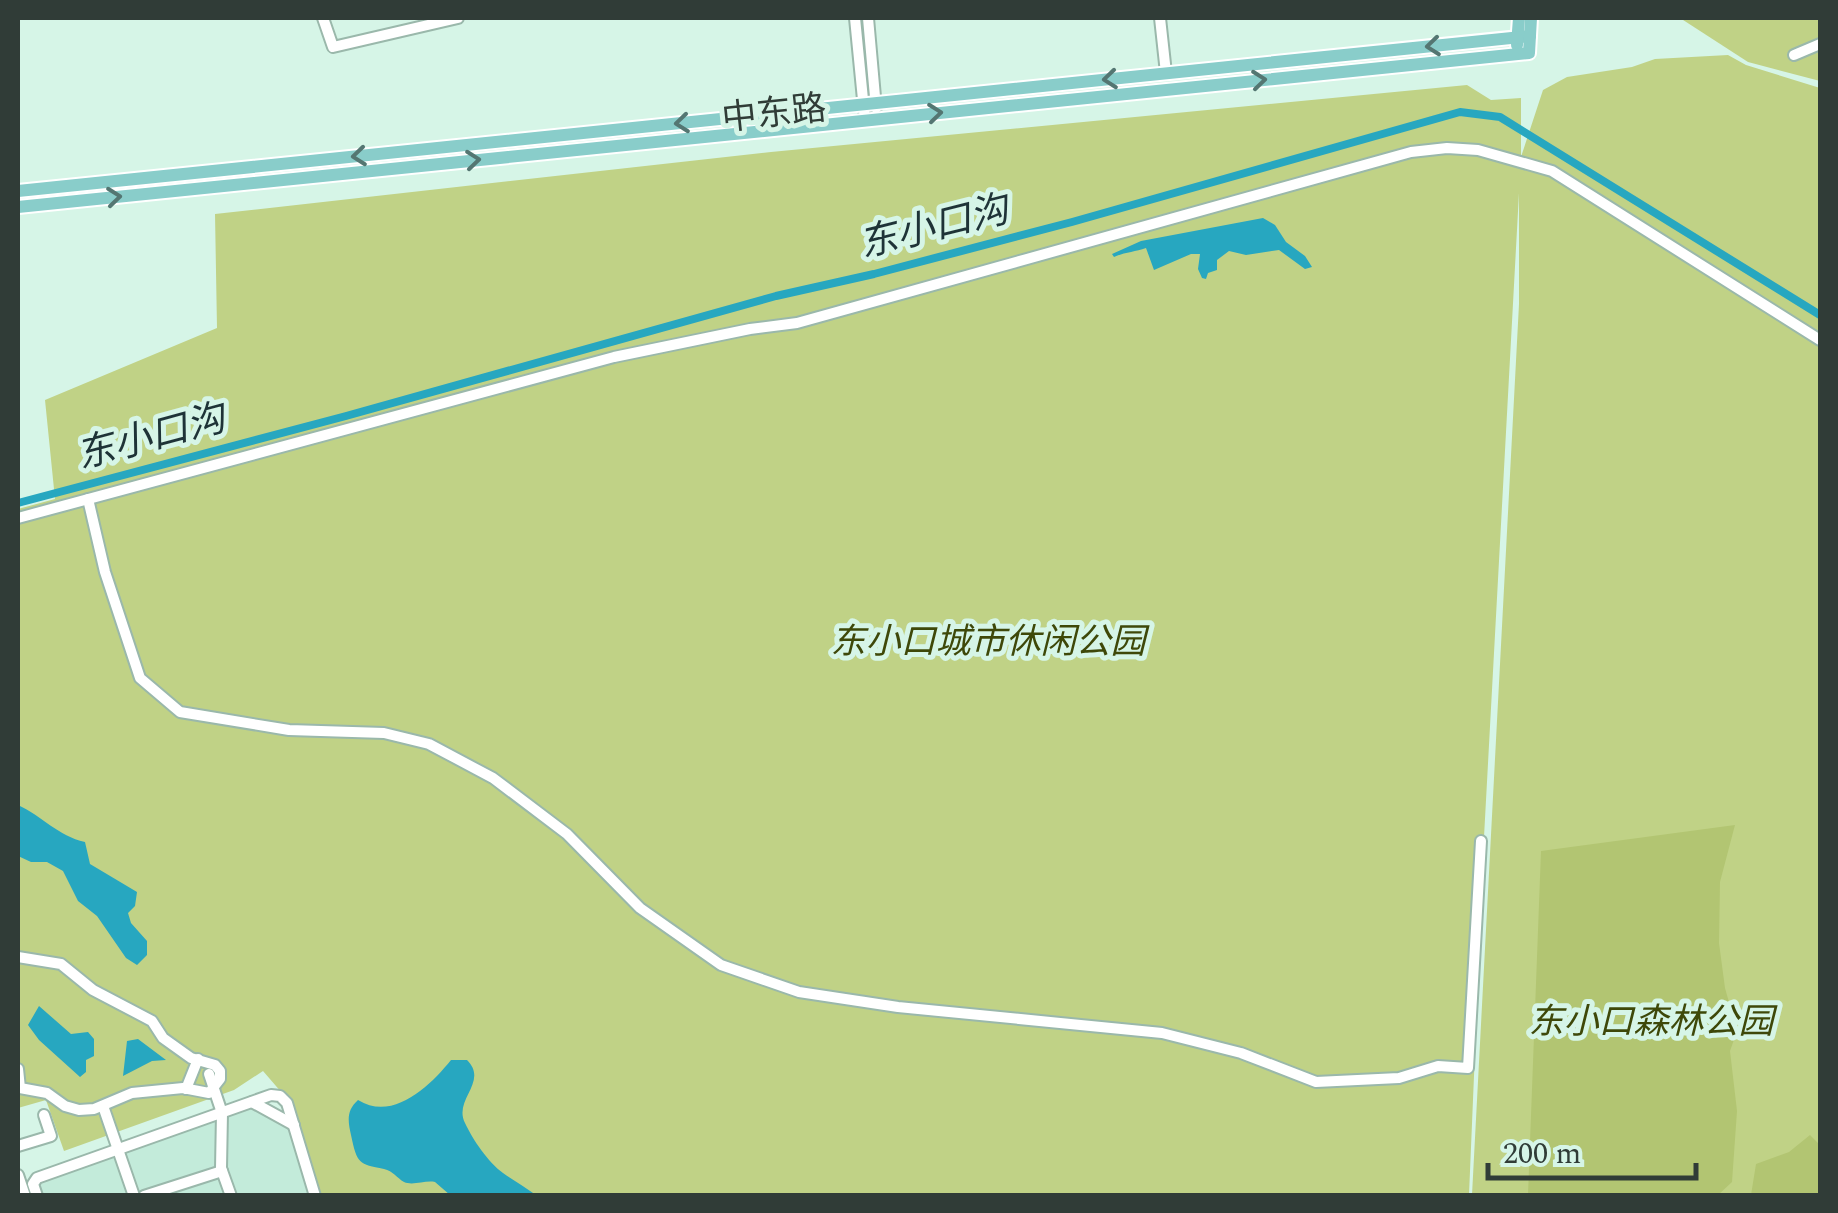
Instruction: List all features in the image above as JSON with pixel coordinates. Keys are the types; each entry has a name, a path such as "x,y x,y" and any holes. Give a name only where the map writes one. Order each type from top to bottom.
{"main road":[{"path":"1518,18 1524,37"},
{"path":"1524,37 1531,18"},
{"name":"中东路","path":"18,191 1524,37 1522,53 18,206"}],"street":[{"path":"323,18 333,48 458,18"},
{"path":"856,18 872,120"},
{"path":"868,18 870,104"},
{"path":"1160,18 1166,73"},
{"path":"1794,55 1820,44"},
{"path":"18,518 614,357 808,320 1410,152 1447,148 1490,152 1552,171 1820,340"},
{"path":"88,499 104,572 140,678 180,712 289,730 384,733 430,744 494,778 555,825 640,908 721,965 800,992 934,1011 1162,1034 1241,1052 1316,1082 1399,1078 1438,1066 1468,1068 1481,841"},
{"path":"18,956 62,964 93,990 152,1021 163,1038 216,1065 220,1079 214,1089 202,1094 186,1089 132,1093 103,1106 79,1110 64,1106 47,1093 24,1091 20,1088 18,1069"},
{"path":"186,1089 198,1059"},
{"path":"209,1074 222,1113 222,1170 231,1196"},
{"path":"37,1196 33,1184 37,1178 252,1102 280,1096 287,1104 315,1196"},
{"path":"252,1102 294,1125"},
{"path":"103,1106 134,1196"},
{"path":"18,1146 51,1136 44,1114"},
{"path":"144,1196 222,1170"},
{"path":"18,1175 25,1196"}],"shaded area":[{"path":"256,1107 288,1125 310,1195 43,1196 39,1183"}],"green space":[{"path":"1680,18 1820,18 1820,81 1748,62"},
{"name":"东小口城市休闲公园","path":"1728,55 1746,65 1820,88 1820,1195 1472,1195 1519,304 1519,193 1469,1195 319,1195 295,1108 263,1071 234,1090 64,1151 46,1100 18,1108 18,509 55,499 45,400 217,328 215,214 771,152 1467,85 1491,100 1521,98 1521,157 1543,90 1567,77 1632,67 1655,59"},
{"name":"东小口森林公园","path":"1735,825 1720,882 1719,943 1725,988 1737,1031 1730,1051 1737,1111 1732,1182 1718,1195 1528,1195 1541,851"},
{"path":"1810,1135 1820,1145 1820,1195 1751,1195 1756,1164 1789,1152"}],"water":[{"path":"1263,218 1275,225 1312,267 1305,269 1279,250 1246,255 1229,251 1217,260 1217,270 1208,273 1206,279 1198,269 1200,254 1154,270 1146,248 1114,257 1112,254 1141,241"},
{"path":"18,805 85,842 90,864 137,892 135,906 128,913 131,923 147,941 147,955 137,965 126,958 97,916 78,901 63,871 47,862 31,862 18,856"},
{"path":"39,1006 71,1034 88,1032 94,1039 94,1056 86,1060 86,1072 80,1077 28,1025"},
{"path":"138,1039 166,1060 152,1061 123,1076 127,1041"},
{"path":"451,1060 467,1060 473,1068 473,1083 463,1106 472,1136 497,1168 536,1195 450,1195 435,1182 404,1182 390,1171 364,1164 357,1157 349,1121 351,1108 358,1100 371,1106 397,1104 422,1090"}],"waterway":[{"name":"东小口沟","path":"18,503 776,296 1072,222 1460,112 1500,117 1820,315"}]}
